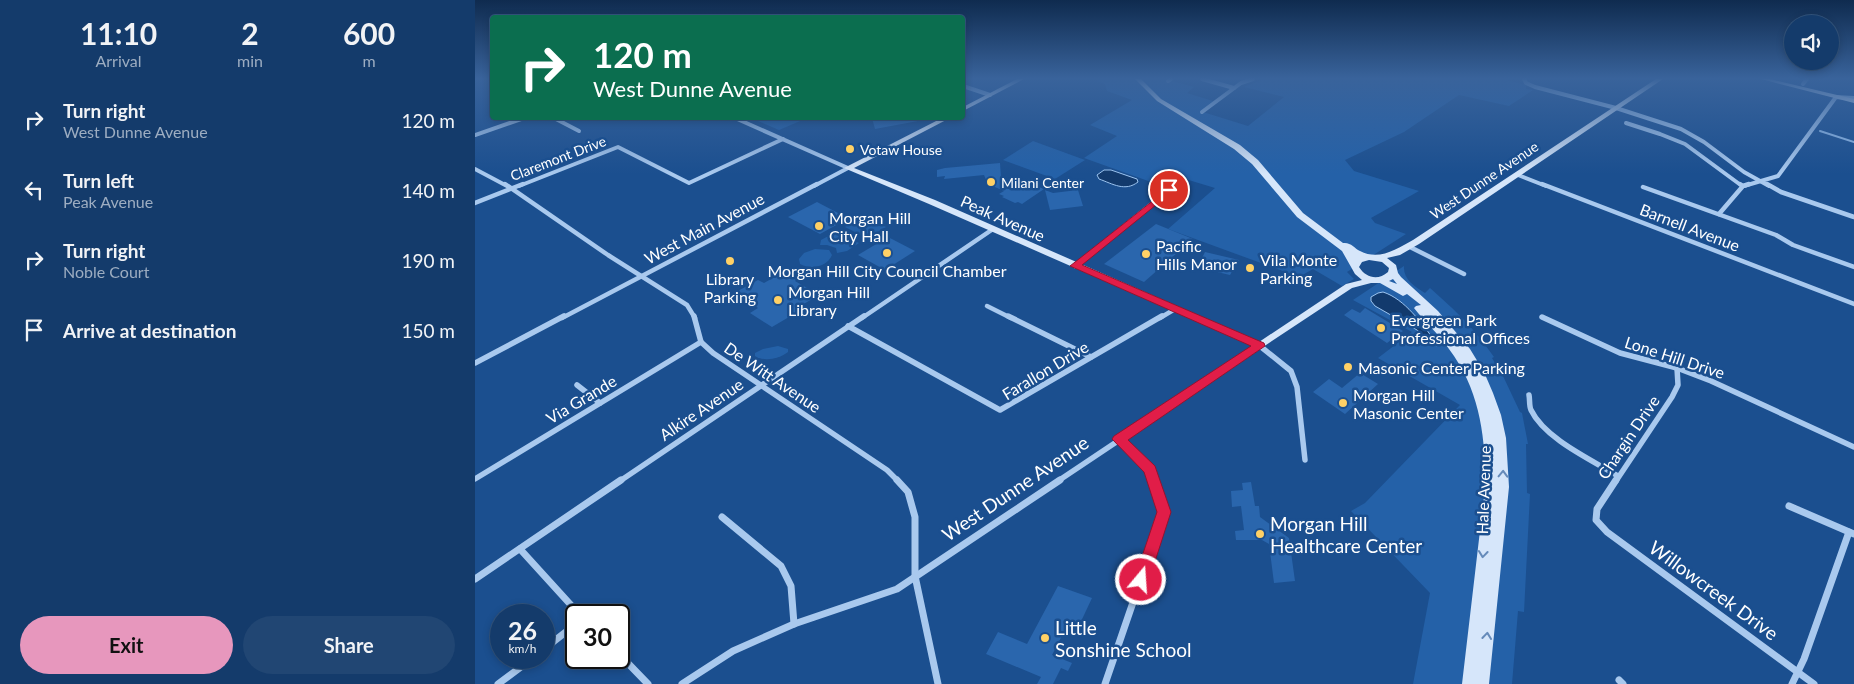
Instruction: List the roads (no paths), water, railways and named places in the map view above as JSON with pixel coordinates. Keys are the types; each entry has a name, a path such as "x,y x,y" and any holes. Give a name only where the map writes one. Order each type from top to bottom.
{"main road":[{"path":"1177,111 1237,147 1255,162 1301,215 1345,249 1356,270 1371,280 1382,281 1389,278 1397,254"},
{"path":"1186,111 1243,145 1262,161 1307,213 1357,253 1385,260 1393,270"},
{"name":"West Dunne Avenue","path":"1372,257 1397,254 1612,111"},
{"name":"West Main Avenue","path":"848,168 943,120"},
{"name":"Peak Avenue","path":"848,168 993,229 1260,346"},
{"path":"1356,270 1359,260 1372,257"},
{"name":"West Dunne Avenue","path":"1349,286 1356,270"},
{"name":"Hale Avenue","path":"1393,270 1401,284 1435,314 1458,340 1479,372 1497,418 1503,454 1503,487 1482,684"},
{"name":"West Dunne Avenue","path":"1260,346 1349,286 1371,280"},
{"name":"Hale Avenue","path":"1382,281 1396,287 1413,302 1451,343 1471,373 1481,398 1491,436 1493,459 1491,488 1469,684"}],"street":[{"path":"1625,111 1681,129 1759,181 1781,192 1854,217"},
{"path":"1719,214 1743,186 1778,176 1826,111"},
{"path":"475,135 518,120"},
{"path":"558,120 579,131"},
{"name":"Peak Avenue","path":"740,120 848,168"},
{"path":"1626,123 1683,144 1692,149 1722,174 1743,186"},
{"name":"Claremont Drive","path":"475,203 618,147 689,183 783,139"},
{"name":"West Main Avenue","path":"475,363 848,168"},
{"name":"De Witt Avenue","path":"475,169 512,188 687,306 696,319 701,342 713,353 887,470 908,492 915,517 915,576 938,684"},
{"name":"Barnell Avenue","path":"1517,175 1854,304"},
{"path":"1643,187 1776,235 1793,245 1854,267"},
{"path":"1075,266 1169,190"},
{"name":"Alkire Avenue","path":"475,579 993,229"},
{"path":"1408,246 1464,274"},
{"path":"987,306 1091,357"},
{"name":"Farallon Drive","path":"848,326 1000,410 1175,309"},
{"name":"Lone Hill Drive","path":"1542,317 1620,352 1711,380 1854,447"},
{"name":"Via Grande","path":"475,478 701,342"},
{"path":"1260,346 1281,361 1291,371 1297,387 1305,460"},
{"name":"West Dunne Avenue","path":"682,684 733,650 794,624 897,589 1260,346"},
{"name":"Chargin Drive","path":"1596,520 1597,508 1675,391 1678,385 1677,368"},
{"path":"577,385 599,404"},
{"path":"1529,395 1530,409 1540,422 1572,448 1618,476"},
{"path":"1105,684 1164,512 1150,470 1119,439"},
{"path":"1789,506 1852,533 1804,659 1797,670 1792,684"},
{"path":"722,517 788,574 791,584 794,624"},
{"name":"Willowcreek Drive","path":"1596,520 1607,532 1814,684"},
{"path":"520,549 570,604"},
{"path":"555,640 565,633"},
{"path":"630,665 648,684"},
{"path":"498,684 518,669"}],"waterway":[{"path":"1820,131 1854,142"}],"place":[{"name":"Votaw House","path":"850,149"},
{"name":"Milani Center","path":"991,182"},
{"name":"Morgan Hill City Hall","path":"819,226"},
{"name":"Morgan Hill City Council Chamber","path":"887,253"},
{"name":"Pacific Hills Manor","path":"1146,254"},
{"name":"Library Parking","path":"730,261"},
{"name":"Vila Monte Parking","path":"1250,268"},
{"name":"Morgan Hill Library","path":"778,300"},
{"name":"Evergreen Park Professional Offices","path":"1381,328"},
{"name":"Masonic Center Parking","path":"1348,367"},
{"name":"Morgan Hill Masonic Center","path":"1343,403"},
{"name":"Morgan Hill Healthcare Center","path":"1260,534"},
{"name":"Little Sonshine School","path":"1045,638"}]}
